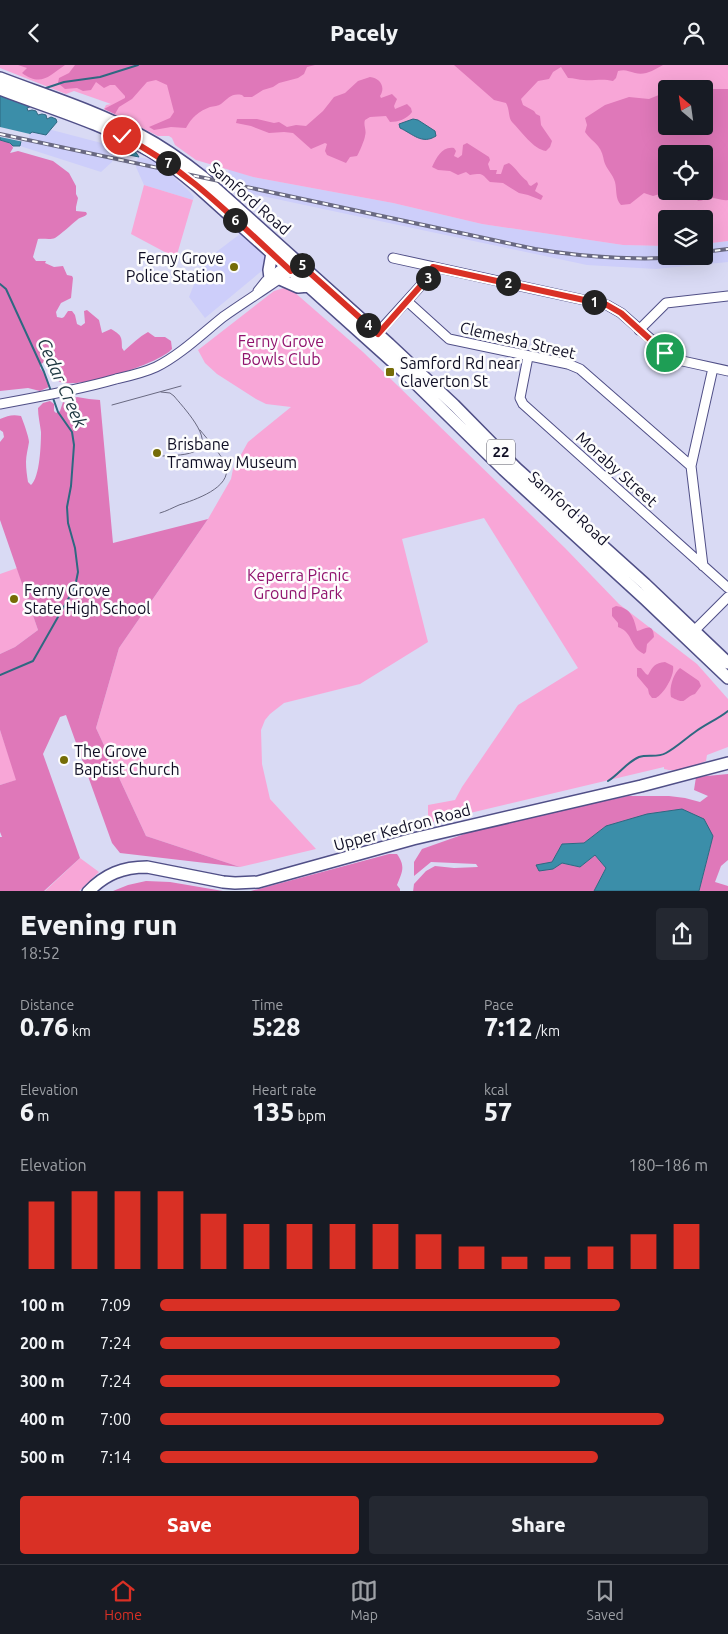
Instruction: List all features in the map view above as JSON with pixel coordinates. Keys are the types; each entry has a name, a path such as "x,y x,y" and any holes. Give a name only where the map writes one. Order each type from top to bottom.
{"main road":[{"name":"Samford Road","path":"0,78 113,121 140,134 166,150 204,178 293,265 374,338"},
{"name":"Samford Road","path":"5,91 132,141 161,158 197,186 272,253 293,265 309,286 454,405 690,635 728,678"},
{"path":"272,253 269,270 275,278 298,287 309,286"},
{"name":"Samford Road","path":"690,635 728,663"},
{"name":"Upper Kedron Road","path":"88,891 111,874 123,869 138,867 235,883 270,879 413,839 648,784 728,763"}],"street":[{"path":"393,258 607,305 616,309 670,356 678,360 728,371"},
{"path":"0,404 73,390 157,366 169,359 293,265"},
{"path":"374,338 427,279 433,267"},
{"path":"639,330 666,303 728,296"},
{"name":"Clemesha Street","path":"407,301 449,339 568,364 580,369 691,466"},
{"name":"Moraby Street","path":"528,357 520,398 522,404 728,588"},
{"path":"703,566 691,466 713,368"},
{"path":"690,635 728,597"}],"shaded area":[{"path":"18,65 65,65 40,80 22,73 27,68"},
{"path":"75,65 315,65 307,67 304,74 298,78 279,83 252,97 233,95 220,105 210,107 196,115 186,128 171,127 154,130 149,127 170,118 174,112 167,85 156,80 147,82 132,99 119,107 115,114 104,109 125,98 115,85 104,88 96,82 91,90 83,91 77,88 65,89 58,83 59,78 69,73"},
{"path":"454,65 663,65 642,74 625,70 618,71 613,81 568,78 561,67 553,72 549,79 538,81 521,99 523,105 540,116 541,125 552,141 546,151 532,144 512,122 506,103 494,100"},
{"path":"370,77 377,79 381,83 381,98 392,94 397,99 394,106 395,109 407,104 412,112 405,118 396,121 390,122 386,116 370,117 365,120 364,140 357,156 350,157 346,163 327,155 325,151 327,144 325,143 311,149 293,133 269,133 236,123 237,119 257,119 274,123 279,122 287,127 296,125 306,126 323,111 334,97 345,93 358,81"},
{"path":"713,89 728,89 728,200 713,198 713,145 658,145 658,195 653,196 644,193 630,204 621,205 619,203 614,179 605,164 602,153 585,132 587,125 585,118 605,105 629,97 649,99 658,95 658,135 713,135"},
{"path":"3,95 32,106 27,108 28,111 36,111 38,115 46,115 47,119 51,117 56,119 57,122 46,135 32,132 21,141 20,146 13,146 0,140 0,96"},
{"path":"413,119 418,120 435,131 436,136 422,139 400,128 399,124"},
{"path":"24,128 48,129 113,146 112,162 101,172 20,146"},
{"path":"0,140 11,145 13,148 10,153 18,151 53,161 69,173 76,186 78,198 76,211 86,212 87,214 55,238 38,239 33,257 36,261 46,261 45,263 54,267 63,266 67,275 73,278 71,298 61,303 56,312 57,317 62,318 68,311 72,311 77,324 81,326 85,323 84,311 87,310 99,320 102,333 111,329 119,334 124,351 148,332 155,337 165,337 171,341 172,349 165,355 152,362 116,375 80,383 66,383 57,380 51,362 47,360 41,364 40,368 47,378 49,387 40,391 28,388 0,391"},
{"path":"121,143 135,151 139,157 114,152 113,146"},
{"path":"467,143 489,157 488,164 490,170 497,170 496,174 501,174 504,165 509,163 529,185 531,186 537,182 535,191 543,196 541,200 519,193 503,183 490,182 482,175 470,175 466,172 458,175 432,167 443,150 454,148 456,151 454,156 458,158 462,155 463,145"},
{"path":"138,157 155,160 189,191 194,197 193,200 144,185 136,167"},
{"path":"196,166 221,172 229,177 225,190"},
{"path":"229,169 253,177 393,203 482,224 623,245 658,246 658,265 697,265 656,269 587,265 253,194 245,202 229,188 232,175 228,174"},
{"path":"240,234 265,257 267,262 264,269 205,318 189,297 203,262"},
{"path":"728,241 728,262 713,263 713,243"},
{"path":"77,397 100,400 113,543 208,519 119,648 96,728 146,836 240,867 120,853 112,843 66,715 60,717 43,754 80,858 44,891 0,891 0,837 2,837 0,832 0,785 16,780 0,730 0,654 15,647 38,630 0,520 0,442 4,437 3,432 0,430 0,419 13,415 21,416 29,440 26,467 28,482 31,485 38,468 40,452 41,432 38,408 43,403 50,401 54,404 54,411 56,413 60,411 63,402 69,405 72,399"},
{"path":"616,606 625,609 631,614 637,631 648,628 652,629 654,637 647,644 644,654 636,648 627,633 618,627 618,623 612,616 612,608"},
{"path":"665,662 673,666 671,679 659,696 652,698 648,689 637,676 637,668 641,668 648,675 655,665"},
{"path":"680,668 699,681 701,686 695,694 683,701 671,697 671,685"},
{"path":"728,774 728,860 721,866 715,882 728,886 728,891 699,891 713,836 606,826 584,843 562,844 552,862 553,869 562,863 580,867 595,855 606,868 594,891 413,891 414,884 426,871 435,866 454,868 478,867 476,864 431,862 414,876 414,862 422,849 473,831 628,796 669,796 700,802 708,796 694,790 696,777"},
{"path":"682,809 704,819 713,836 699,891 594,891 606,868 595,855 580,867 562,863 553,869 539,871 536,865 552,862 562,844 584,843 606,826 647,814"},
{"path":"389,854 397,854 402,863 402,873 397,885 400,891 251,891"},
{"path":"146,881 170,882 223,891 113,891"}],"green space":[{"path":"0,65 728,65 728,241 713,243 713,210 658,210 658,246 623,245 482,224 393,203 253,177 196,160 175,145 169,136 158,136 104,109 106,105 111,104 74,91 66,94 0,68"},
{"path":"144,185 193,200 176,258 131,234"},
{"name":"Keperra Picnic Ground Park","path":"284,288 293,291 363,352 565,548 619,604 697,664 728,699 728,747 707,755 706,761 685,769 669,770 664,769 664,767 428,823 428,805 455,800 518,705 578,668 484,518 402,539 428,642 360,684 284,703 265,720 261,730 262,764 270,799 316,849 240,867 146,836 96,728 119,648 208,519 231,479 233,469 248,442 291,407 266,404 256,399 217,374 205,363 198,350 274,291"},
{"path":"17,568 38,630 15,647 0,654 0,574"},
{"path":"0,730 17,780 0,785"},
{"path":"80,858 99,872 79,891 45,891"}],"pier":[{"path":"0,127 30,134 29,138 24,142 0,137"}],"waterway":[{"name":"Cedar Creek","path":"43,89 64,82 100,77 138,65"},
{"name":"Cedar Creek","path":"0,284 6,289 51,391"},
{"name":"Cedar Creek","path":"0,675 33,661 75,587 78,572 75,548 68,523 67,507 71,486 74,445 72,432 58,412 53,398"},
{"path":"608,781 635,759 642,756 666,753 728,711"}],"tram line":[{"path":"112,405 181,386"},
{"path":"161,392 170,393 174,396 190,415 200,431 202,439 202,445 193,452 163,456"},
{"path":"160,513 210,492 223,481 226,474 226,466 200,430"}],"railway":[{"path":"0,134 535,249 616,258 658,258"},
{"path":"713,251 728,249"}],"place":[{"name":"Ferny Grove Police Station","path":"234,267"},
{"name":"Samford Rd near Claverton St","path":"390,372"},
{"name":"Brisbane Tramway Museum","path":"157,453"},
{"name":"Ferny Grove State High School","path":"14,599"},
{"name":"The Grove Baptist Church","path":"64,760"}],"route":[{"path":"122,136 175,168 291,271 300,264 378,334 430,275 433,267 602,303 616,309 665,353"}],"park label":[{"name":"Ferny Grove Bowls Club","path":"281,350"}]}
